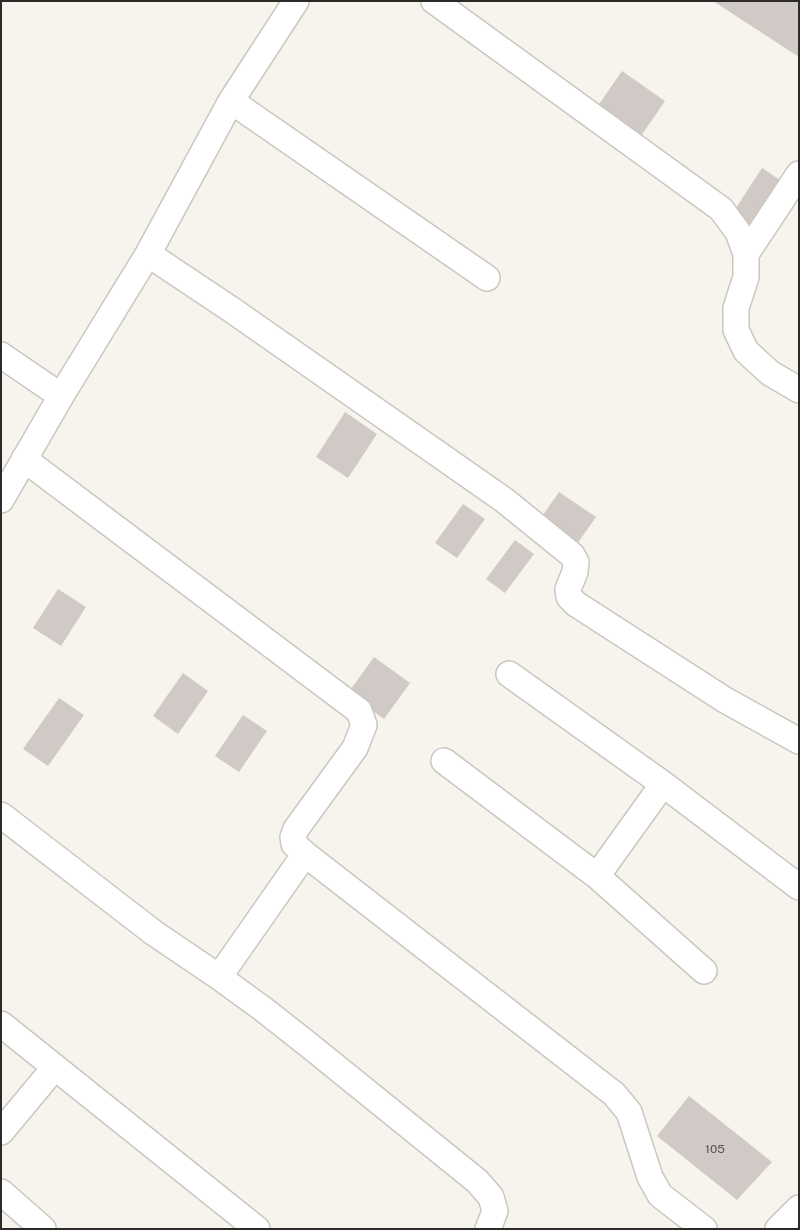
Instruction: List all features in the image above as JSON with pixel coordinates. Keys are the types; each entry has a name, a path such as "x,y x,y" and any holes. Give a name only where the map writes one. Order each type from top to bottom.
{"street":[{"path":"1,500 61,396 148,254 231,101 296,1"},
{"path":"434,1 721,209 738,232 746,254 746,276 736,308 736,330 746,351 770,372 799,390"},
{"path":"231,101 487,278"},
{"path":"746,254 799,174"},
{"path":"148,254 232,310 504,500 572,554 576,562 575,572 568,589 569,597 576,604 725,700 799,741"},
{"path":"1,355 61,396"},
{"path":"24,459 359,711 364,725 355,748 296,829 293,837 294,844 614,1094 629,1112 650,1177 660,1195 704,1229"},
{"path":"509,674 663,784 799,888"},
{"path":"444,761 597,876 704,971"},
{"path":"597,876 663,784"},
{"path":"1,815 154,933 219,977 310,1046 477,1181 491,1197 495,1211 488,1229"},
{"path":"219,977 305,854"},
{"path":"1,1024 257,1229"},
{"path":"1,1132 54,1067"},
{"path":"1,1192 43,1229"},
{"path":"778,1229 799,1208"}],"building":[{"path":"713,1 799,1 799,57"},
{"path":"622,71 665,101 639,139 595,110"},
{"path":"762,168 783,182 753,228 732,214"},
{"path":"345,412 377,434 348,478 316,457"},
{"path":"559,492 596,517 575,547 538,522"},
{"path":"463,504 485,519 457,558 435,543"},
{"path":"515,540 534,554 505,593 486,579"},
{"path":"58,589 86,607 61,646 33,628"},
{"path":"374,657 410,683 384,719 348,693"},
{"path":"183,673 208,691 178,734 153,716"},
{"path":"59,698 84,715 48,766 23,749"},
{"path":"243,715 267,731 239,772 215,756"},
{"path":"689,1096 772,1162 737,1200 657,1136"}]}
